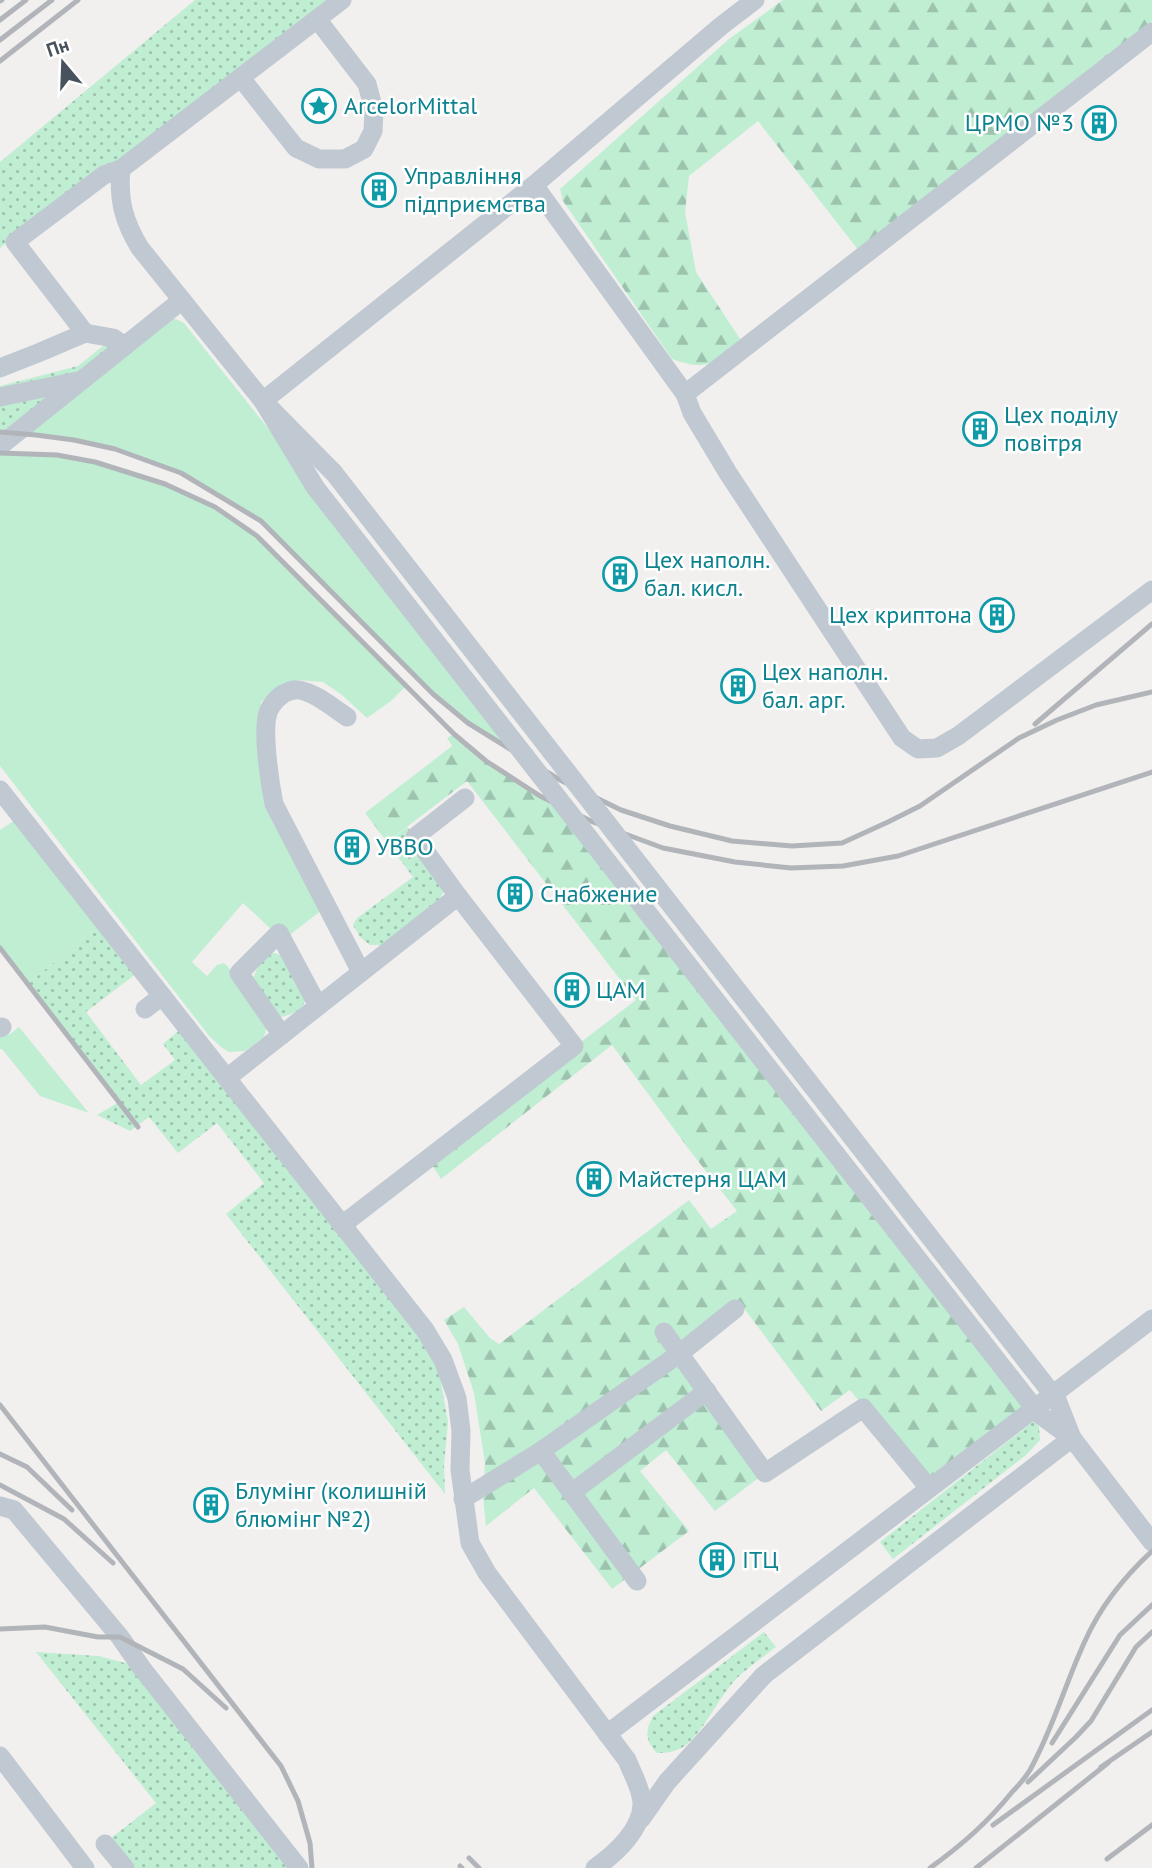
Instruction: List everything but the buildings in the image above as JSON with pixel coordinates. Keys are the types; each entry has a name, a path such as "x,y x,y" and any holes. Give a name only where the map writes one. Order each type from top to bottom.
{"street":[{"path":"125,346 113,338 85,332 8,248 104,174 121,169 342,0"},
{"path":"263,401 534,186 755,0"},
{"path":"241,78 296,148 319,159 345,159 364,149 373,131 374,110 367,84 317,19"},
{"path":"685,394 1152,32"},
{"path":"121,169 121,206 140,248 263,401 334,473 1056,1400 1072,1438 1152,1542"},
{"path":"534,186 685,394 692,413 728,473 902,738 918,749 937,748 958,736 1152,590"},
{"path":"0,446 182,300"},
{"path":"0,368 85,332"},
{"path":"0,397 82,380"},
{"path":"263,401 315,487 1039,1414 1072,1438"},
{"path":"347,717 312,694 291,690 273,703 265,723 274,804 361,972"},
{"path":"0,790 425,1330 443,1360 457,1398 461,1431 460,1470 470,1542 487,1573 627,1760 642,1803 636,1825"},
{"path":"342,1225 574,1046 415,837 465,798"},
{"path":"227,1078 458,896"},
{"path":"282,1035 239,973 279,933 318,1006"},
{"path":"145,1009 162,996"},
{"path":"463,1499 541,1451 679,1354 735,1309"},
{"path":"607,1734 775,1615 842,1563 929,1488 1152,1319"},
{"path":"664,1332 765,1473 863,1408 929,1488"},
{"path":"571,1493 707,1391"},
{"path":"595,1868 628,1839 667,1782 764,1675 1072,1438"},
{"path":"541,1451 637,1581"},
{"path":"0,1506 15,1510 120,1637 298,1867"},
{"path":"0,1756 85,1868"},
{"path":"105,1844 125,1868"}],"green space":[{"path":"195,0 342,0 0,248 0,162"},
{"path":"783,0 1152,0 1152,22 859,251 758,121 689,176 685,212 696,272 742,342 710,363 684,363 672,359 563,201 560,189 729,39"},
{"path":"168,319 184,323 528,760 468,723 433,694 261,521 181,472 115,449 74,440 16,433"},
{"path":"113,338 125,346 16,433 0,432 0,386 78,366"},
{"path":"0,453 57,455 95,462 165,484 218,510 257,536 406,686 367,718 323,682 297,680 277,687 261,702 261,764 322,910 283,940 243,903 192,962 207,976 217,965 224,963 267,1026 264,1037 245,1051 229,1052 210,1037 0,766"},
{"path":"454,734 508,776 566,809 1034,1408 929,1488 850,1390 821,1411 743,1307 679,1354 765,1473 715,1511 666,1450 640,1471 689,1531 612,1589 534,1488 486,1526 483,1496 485,1463 474,1393 458,1344 444,1320 464,1307 490,1338 499,1344 689,1200 711,1229 737,1211 612,1045 441,1179 428,1159 636,1000 467,781 387,842 365,813 452,746 447,738"},
{"path":"21,816 103,921 28,984 0,948 0,830"},
{"path":"407,827 444,891 439,900 381,945 370,945 360,937 353,925 357,918 413,877 387,842"},
{"path":"103,921 141,970 86,1012 141,1085 175,1060 163,1044 185,1025 436,1355 448,1422 444,1465 445,1494 226,1214 264,1183 217,1123 178,1153 149,1117 130,1131 97,1115 119,1102 28,984"},
{"path":"269,953 282,956 306,996 298,1011 290,1015 281,1017 273,1011 252,984 256,971"},
{"path":"0,1024 9,1035 19,1027 89,1113 40,1096 0,1049"},
{"path":"1034,1421 1039,1427 1040,1440 1026,1455 893,1559 880,1542"},
{"path":"764,1632 776,1647 737,1678 690,1741 677,1750 657,1753 648,1736 653,1716"},
{"path":"36,1652 98,1656 141,1667 299,1868 134,1868 111,1838 156,1803"}],"railway":[{"path":"0,20 26,0"},
{"path":"0,40 52,0"},
{"path":"0,61 78,0"},
{"path":"0,432 74,440 115,449 181,473 261,521 433,694 468,723 560,780 621,810 670,826 732,841 792,846 842,843 920,806 1019,738 1096,705 1152,692"},
{"path":"0,453 57,455 95,462 165,484 215,507 257,536 454,734 486,761 540,796 593,822 663,848 735,862 791,868 843,866 898,856 1152,772"},
{"path":"1035,724 1152,624"},
{"path":"0,948 138,1127"},
{"path":"0,1405 281,1766 298,1801 310,1843 312,1868"},
{"path":"0,1454 27,1467 72,1510"},
{"path":"0,1485 64,1519 113,1563"},
{"path":"930,1868 984,1823 1026,1776 1045,1739 1091,1628 1114,1593 1152,1551"},
{"path":"1052,1743 1120,1635 1152,1605"},
{"path":"0,1629 45,1627 98,1637 120,1637 183,1669 226,1708"},
{"path":"1028,1782 1091,1721 1136,1647 1152,1632"},
{"path":"993,1825 1152,1710"},
{"path":"1101,1767 1152,1732"},
{"path":"976,1868 1108,1763"},
{"path":"1107,1859 1152,1825"},
{"path":"469,1858 479,1868"}],"place":[{"name":"ArcelorMittal","path":"319,106"},
{"name":"ЦРМО №3","path":"1099,123"},
{"name":"Управління підприємства","path":"379,190"},
{"name":"Цех поділу повітря","path":"980,429"},
{"name":"Цех наполн. бал. кисл.","path":"620,574"},
{"name":"Цех криптона","path":"997,615"},
{"name":"Цех наполн. бал. арг.","path":"738,686"},
{"name":"УВВО","path":"352,847"},
{"name":"Снабжение","path":"515,894"},
{"name":"ЦАМ","path":"572,990"},
{"name":"Майстерня ЦАМ","path":"594,1179"},
{"name":"Блумінг (колишній блюмінг №2)","path":"211,1505"},
{"name":"ІТЦ","path":"717,1560"}]}
